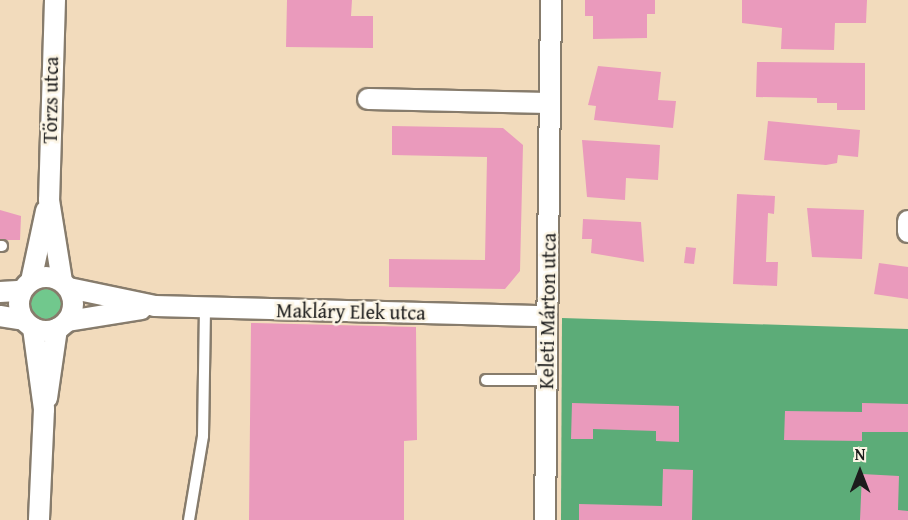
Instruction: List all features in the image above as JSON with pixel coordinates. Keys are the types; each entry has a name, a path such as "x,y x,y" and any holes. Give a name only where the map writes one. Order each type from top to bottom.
{"street":[{"name":"Törzs utca","path":"55,0 49,200 65,285"},
{"name":"Keleti Márton utca","path":"545,520 551,0"},
{"path":"368,99 549,103"},
{"name":"Törzs utca","path":"26,286 49,200"},
{"path":"908,222 908,232"},
{"path":"0,292 26,286 43,277 65,285 74,308 63,325 44,409"},
{"name":"Makláry Elek utca","path":"65,285 155,306 546,316"},
{"path":"26,286 28,324 44,409 44,473 49,520"},
{"name":"Makláry Elek utca","path":"63,325 155,306"},
{"path":"0,316 28,324 63,325"},
{"path":"39,520 44,473"}],"lane":[{"path":"189,520 203,436 204,308"},
{"path":"486,380 546,380"}],"green space":[{"path":"46,289 58,294 63,306 58,318 46,323 34,318 29,306 34,294"},
{"path":"562,318 908,329 908,520 561,520"}],"building":[{"path":"287,0 352,0 351,16 373,16 373,48 286,47"},
{"path":"585,0 655,0 655,14 647,14 647,38 593,39 593,16 585,16"},
{"path":"742,0 867,0 866,23 835,23 834,50 781,49 782,28 742,23"},
{"path":"757,62 865,63 865,110 837,110 837,103 817,103 817,98 756,97"},
{"path":"598,66 661,72 658,100 676,101 673,128 594,120 596,106 588,105"},
{"path":"768,121 860,130 858,157 838,155 837,163 826,165 764,160"},
{"path":"392,126 503,128 523,145 520,271 505,289 389,287 389,259 485,260 487,157 392,155"},
{"path":"582,140 660,145 658,180 626,178 625,200 587,197"},
{"path":"737,194 775,196 774,214 768,213 766,262 778,262 777,286 733,284"},
{"path":"807,208 864,210 862,259 812,257"},
{"path":"0,210 21,216 20,240 0,240"},
{"path":"583,219 641,222 644,262 591,253 592,239 582,239"},
{"path":"686,247 696,248 694,264 684,263"},
{"path":"879,263 908,267 908,299 874,294"},
{"path":"251,323 416,327 417,440 404,441 404,520 249,520"},
{"path":"572,403 679,406 679,442 656,441 656,431 593,429 593,439 571,439"},
{"path":"862,403 908,404 908,432 862,432 862,441 784,440 785,411 862,412"},
{"path":"663,469 693,470 692,520 579,520 579,504 662,506"},
{"path":"862,474 899,476 898,510 908,511 908,520 860,520"}]}
